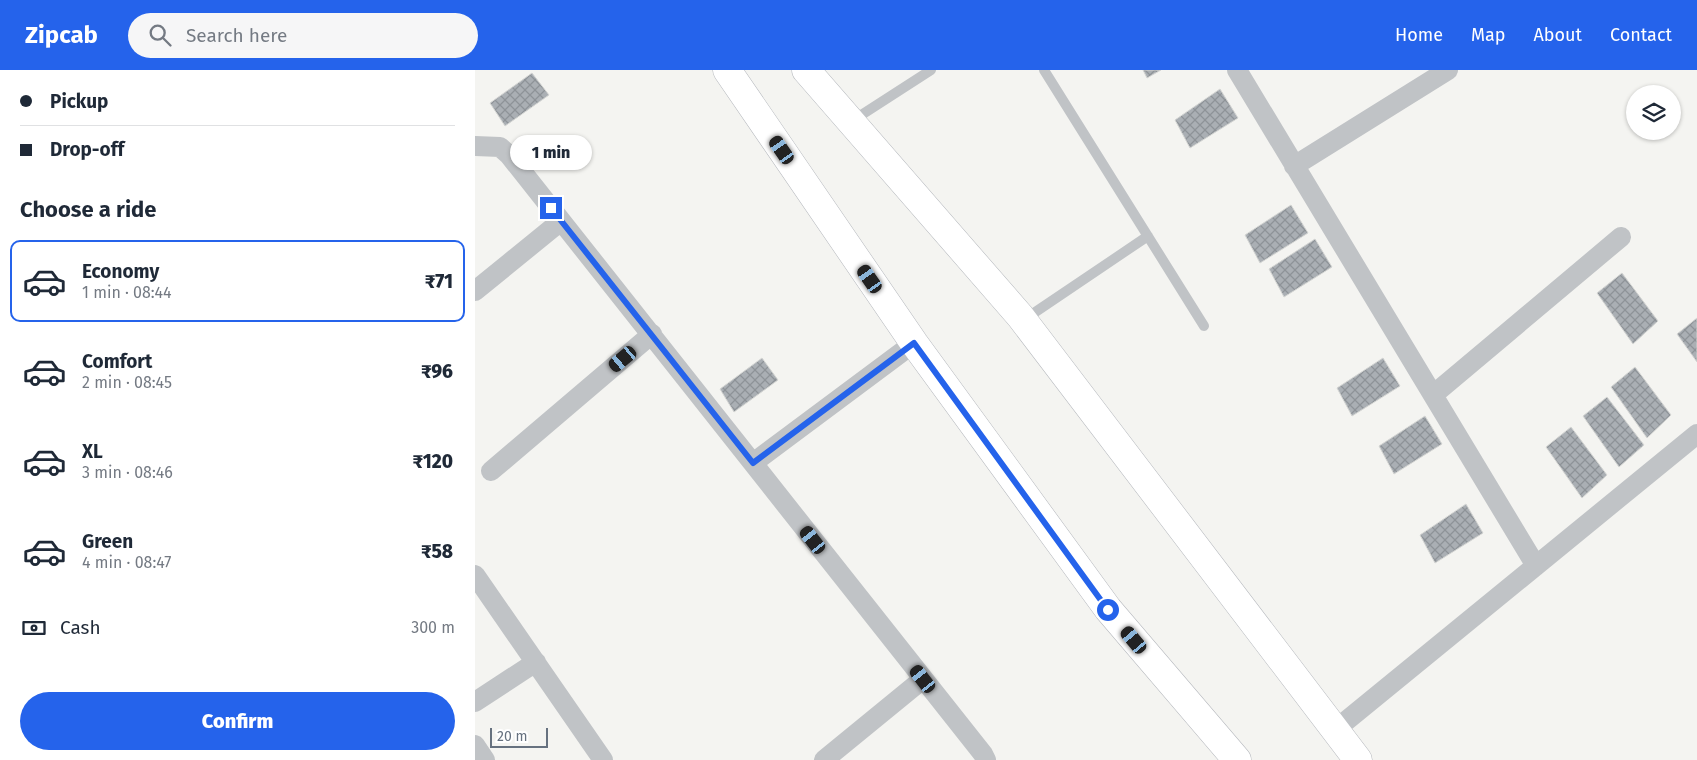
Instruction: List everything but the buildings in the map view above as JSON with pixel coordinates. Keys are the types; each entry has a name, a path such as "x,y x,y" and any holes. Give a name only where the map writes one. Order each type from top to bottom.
{"main road":[{"path":"727,70 914,343 1108,610 1237,760"},
{"path":"807,70 1023,321 1358,760"}],"street":[{"path":"1237,70 1536,566"},
{"path":"1294,166 1448,70"},
{"path":"475,146 500,147 509,155 986,760"},
{"path":"475,291 561,221"},
{"path":"1433,395 1621,237"},
{"path":"491,471 652,334"},
{"path":"753,463 914,343"},
{"path":"1335,730 1697,434"},
{"path":"475,576 603,760"},
{"path":"475,702 536,662"},
{"path":"824,760 923,679"},
{"path":"475,745 485,760"}],"lane":[{"path":"852,121 931,70"},
{"path":"1044,70 1204,326"},
{"path":"1023,321 1148,236"}],"route":[{"path":"551,208 753,463 914,343 1108,610"}]}
